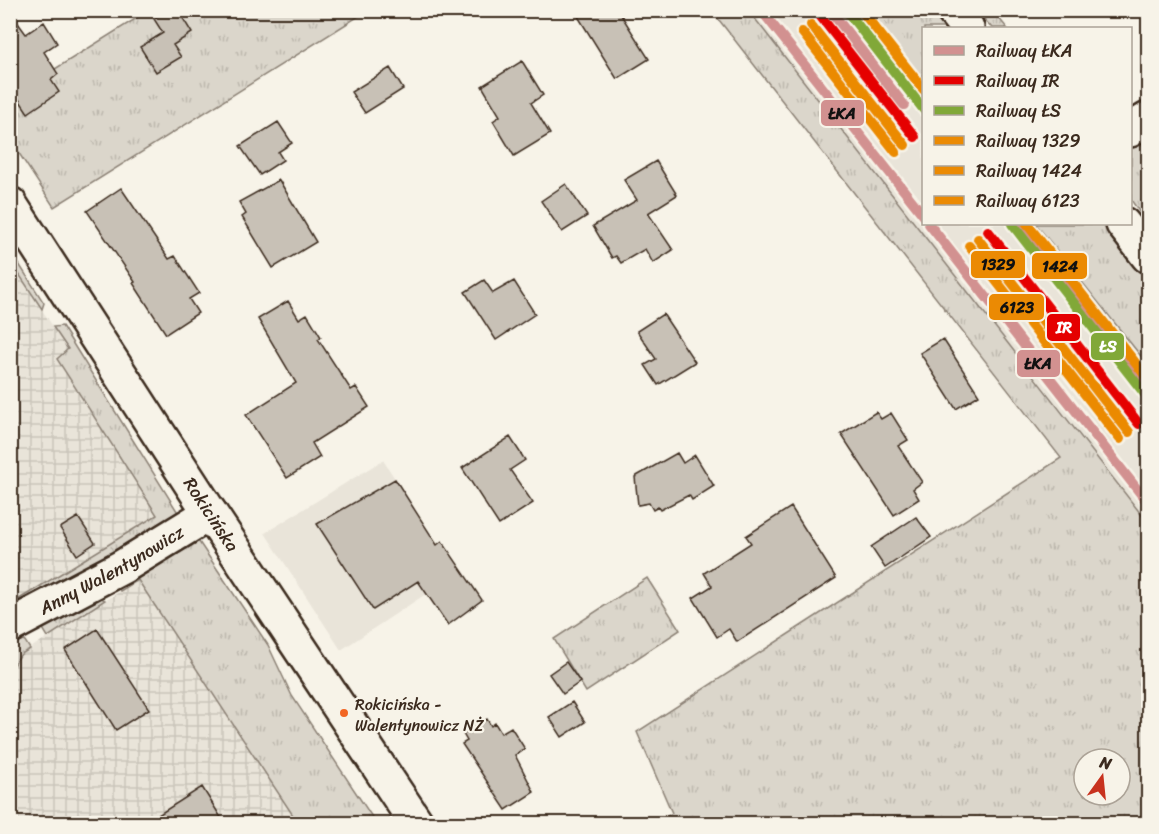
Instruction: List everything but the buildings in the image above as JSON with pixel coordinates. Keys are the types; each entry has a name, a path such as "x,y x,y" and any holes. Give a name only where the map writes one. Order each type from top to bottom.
{"main road":[{"path":"953,10 966,27"},
{"path":"1132,129 1149,119"},
{"name":"Rokicińska","path":"10,204 210,513 417,824"},
{"path":"1124,225 1149,256"},
{"name":"Anny Walentynowicz","path":"10,626 129,563 210,513"}],"shaded area":[{"path":"749,11 867,11 922,81 922,225 1037,225 1148,365 1148,523"},
{"path":"10,262 68,349 57,359 158,515 11,604"},
{"path":"383,460 456,574 341,650 265,533"},
{"path":"138,580 298,823 11,823 10,668 21,654"}],"green space":[{"path":"148,11 367,11 54,207 11,141 10,97"},
{"path":"712,11 749,11 1148,523 1148,823 657,823 672,813 637,732 1061,458"},
{"path":"867,11 941,11 955,27 922,27 922,81"},
{"path":"977,11 993,11 1006,27 991,27"},
{"path":"1148,128 1148,224 1132,201 1132,138"},
{"path":"1037,225 1112,225 1148,272 1148,365"},
{"path":"10,250 44,303 42,309 11,262"},
{"path":"62,326 182,519 11,615 11,604 157,515 57,359 68,349 53,327"},
{"path":"197,539 268,645 292,696 376,823 298,823 138,580 120,591 118,584"},
{"path":"647,578 680,630 586,692 554,639"},
{"path":"98,596 105,600 48,637 42,627"},
{"path":"18,637 25,641 30,649 21,654 11,668 11,638"}],"rail line":[{"name":"ŁKA","path":"761,10 922,213"},
{"name":"ŁKA","path":"830,10 904,105"},
{"name":"ŁS","path":"846,10 922,107"},
{"name":"1424","path":"861,10 922,87"},
{"name":"IR","path":"821,17 915,137"},
{"name":"1329","path":"811,25 905,145"},
{"name":"6123","path":"802,32 896,152"},
{"name":"ŁKA","path":"930,225 1148,503"},
{"name":"ŁS","path":"1013,225 1148,398"},
{"name":"ŁKA","path":"1021,225 1148,386"},
{"name":"1424","path":"1028,225 1148,379"},
{"name":"IR","path":"988,231 1139,424"},
{"name":"1329","path":"978,239 1129,432"},
{"name":"6123","path":"969,246 1120,439"}],"place":[{"name":"Rokicińska - Walentynowicz NŻ","path":"344,713"}]}
